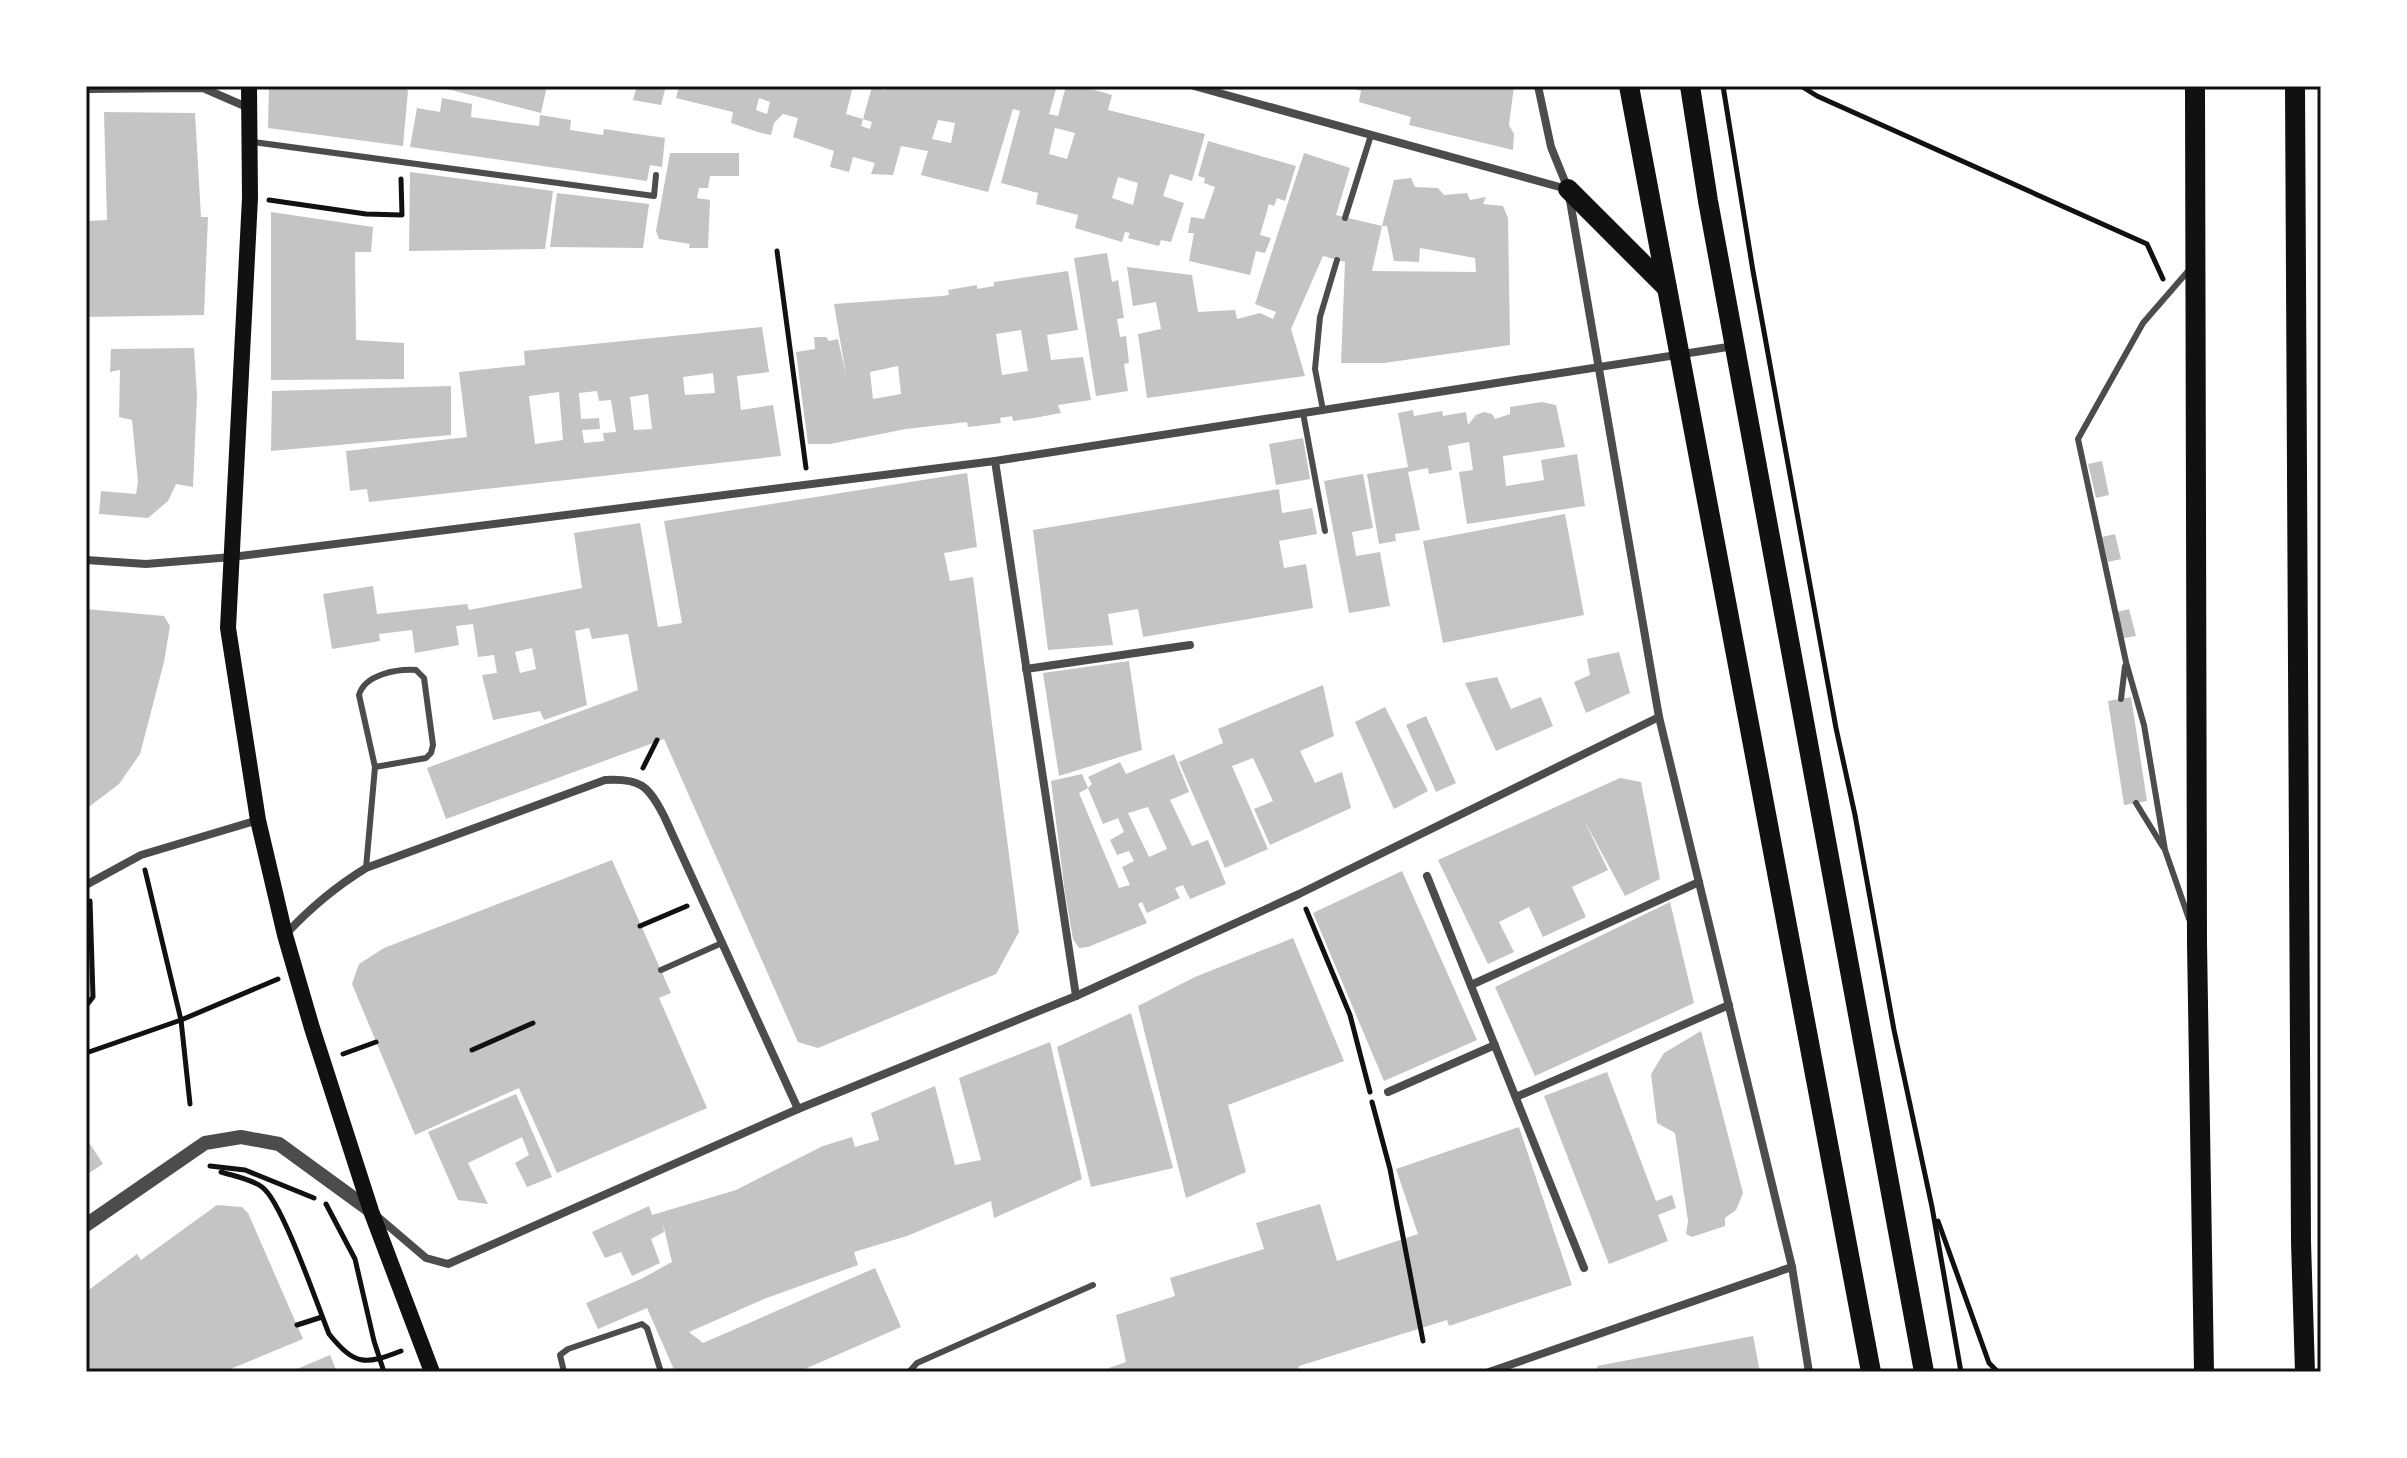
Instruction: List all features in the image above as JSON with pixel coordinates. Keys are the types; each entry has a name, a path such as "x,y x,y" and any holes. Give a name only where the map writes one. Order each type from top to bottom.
{"main road":[{"path":"249,86 250,198 228,628 258,820 285,935 371,1211 432,1372"},
{"path":"1629,86 1871,1372"},
{"path":"1690,86 1708,201 1924,1372"},
{"path":"2195,86 2197,943 2204,1372"},
{"path":"2295,86 2300,1226 2305,1372"},
{"path":"1568,189 1667,288"}],"street":[{"path":"1194,86 1568,189"},
{"path":"1538,86 1551,147 1568,189 1659,717 1792,1267 1809,1372"},
{"path":"86,89 203,88 249,108"},
{"path":"86,560 146,564 232,557 995,461 1735,346"},
{"path":"995,461 1076,996"},
{"path":"1026,669 1190,645"},
{"path":"86,1225 205,1143 241,1137 279,1144 371,1211 426,1258 448,1264 798,1109 1076,996 1299,894 1659,717"},
{"path":"285,935 335,887 366,868 605,780 636,781 652,792 798,1109"},
{"path":"88,884 141,855 258,820"},
{"path":"1427,876 1584,1268"},
{"path":"1471,985 1699,882"},
{"path":"1516,1097 1729,1005"},
{"path":"1388,1092 1495,1045"},
{"path":"1489,1372 1792,1267"}],"lane":[{"path":"1345,218 1371,135"},
{"path":"249,142 654,196 656,175"},
{"path":"1323,410 1315,369 1320,317 1337,260"},
{"path":"2197,262 2143,323 2078,439 2126,662 2144,725 2165,850 2197,943"},
{"path":"1303,413 1325,531"},
{"path":"2121,699 2126,662"},
{"path":"366,868 375,767 359,695 362,685 369,680 416,670 424,678 433,745 431,753 426,758 375,767"},
{"path":"2136,803 2165,850"},
{"path":"661,970 722,943"},
{"path":"909,1372 917,1363 1093,1285"},
{"path":"564,1372 560,1355 568,1349 642,1324 647,1328 661,1372"}],"path":[{"path":"1723,86 1753,271 1836,728 1894,1030 1932,1207 1961,1372"},
{"path":"1801,86 1817,96 2147,244 2169,293"},
{"path":"250,198 366,214 402,215 402,162"},
{"path":"777,251 809,485"},
{"path":"636,781 657,740"},
{"path":"141,855 181,1020 190,1104"},
{"path":"86,1006 93,997 88,884"},
{"path":"1299,894 1350,1015 1390,1169 1423,1341"},
{"path":"640,926 703,900"},
{"path":"86,1053 181,1020 297,971"},
{"path":"472,1050 533,1023"},
{"path":"323,1061 376,1042"},
{"path":"199,1170 210,1166 245,1170 324,1201 355,1259 384,1372"},
{"path":"221,1172 243,1178 266,1190 288,1234 329,1334 358,1360 373,1362 422,1343"},
{"path":"1932,1207 1989,1363 1998,1372"},
{"path":"297,1325 322,1317"}],"building":[{"path":"269,86 397,86 408,90 403,146 268,128"},
{"path":"435,86 547,86 541,113"},
{"path":"637,86 666,86 661,105 633,100"},
{"path":"679,86 853,86 846,114 863,119 872,87 885,90 886,86 1043,86 1056,89 1049,114 1058,116 1066,86 1081,86 1112,95 1108,110 1205,134 1192,181 1170,174 1163,196 1184,203 1171,242 1161,240 1159,246 1128,238 1130,233 1125,232 1122,242 1075,228 1078,215 1036,204 1038,193 1001,183 1020,111 1013,109 988,192 921,175 928,151 901,146 893,175 871,174 875,163 853,157 849,172 830,167 834,151 793,137 798,118 783,114 774,123 771,135 731,123 733,112 676,98","holes":["759,98 770,102 767,114 756,110","863,119 872,122 870,129 861,126","938,120 955,123 951,143 932,139","1055,128 1075,133 1067,159 1049,154","1118,177 1138,183 1133,205 1112,198"]},
{"path":"1345,86 1514,86 1509,125 1514,134 1513,150 1409,125 1411,117 1359,102 1361,91"},
{"path":"442,98 472,104 471,117 539,126 540,115 571,120 570,130 603,135 604,129 665,138 662,167 650,165 647,181 410,147 417,108 440,112"},
{"path":"104,112 195,113 201,217 208,217 204,315 86,317 86,221 107,220"},
{"path":"1208,141 1296,166 1285,201 1277,198 1274,206 1269,204 1260,235 1271,238 1265,253 1256,251 1250,275 1189,261 1194,233 1188,233 1191,217 1204,219 1215,187 1204,183 1205,178 1198,176"},
{"path":"670,153 739,153 739,176 710,176 708,188 699,188 697,198 710,200 708,248 689,248 690,244 659,239 656,231"},
{"path":"1304,153 1350,168 1336,215 1382,226 1394,180 1411,178 1415,187 1438,188 1444,195 1467,193 1470,200 1486,197 1483,204 1503,206 1508,218 1510,345 1384,363 1341,363 1345,262 1323,256 1291,329 1305,376 1147,398 1138,334 1161,329 1156,302 1133,306 1127,267 1192,275 1198,312 1235,310 1237,319 1260,313 1273,319 1276,312 1255,304","holes":["1382,226 1387,226 1394,261 1419,262 1420,248 1475,258 1476,272 1372,271"]},
{"path":"410,172 553,191 545,249 409,251"},
{"path":"557,193 649,204 643,248 550,247"},
{"path":"271,212 373,227 371,252 355,252 356,340 404,343 404,379 271,380"},
{"path":"1107,253 1112,282 1118,280 1124,318 1117,319 1120,337 1126,336 1129,363 1124,364 1128,391 1096,396 1074,258"},
{"path":"1068,271 1078,330 1047,335 1051,360 1083,357 1091,400 1058,405 1061,413 1034,418 1013,421 1012,416 1000,418 1001,423 968,427 967,422 906,429 830,444 808,444 796,352 815,349 814,337 826,337 829,341 838,339 846,375 834,304 942,296 949,295 948,290 977,285 977,289 994,286 994,282","holes":["1021,330 1028,371 1002,375 996,334","898,366 901,394 873,399 870,372"]},
{"path":"762,327 769,372 737,376 741,410 773,405 781,456 369,502 367,489 350,491 346,451 467,437 459,372 525,365 524,351","holes":["713,373 715,393 685,395 683,377","597,391 599,401 611,400 616,432 603,433 604,441 584,443 582,430 600,429 599,418 581,419 579,393","559,392 563,440 535,444 529,396","648,394 652,429 634,430 630,397"]},
{"path":"194,348 197,397 193,487 176,484 168,501 148,518 99,514 101,491 136,494 138,482 132,420 119,417 120,370 110,372 111,349"},
{"path":"451,386 451,435 271,451 272,391"},
{"path":"1542,402 1556,405 1565,447 1503,456 1506,486 1544,480 1541,460 1577,454 1585,506 1467,524 1459,472 1473,470 1469,442 1448,446 1452,470 1429,474 1428,468 1408,472 1420,530 1395,534 1396,541 1379,544 1367,474 1408,467 1398,413 1413,410 1414,416 1442,411 1443,416 1466,412 1468,425 1476,415 1484,412 1492,414 1495,419 1510,414 1510,407"},
{"path":"1303,438 1310,479 1276,485 1269,444"},
{"path":"2102,461 2109,495 2096,498 2088,464"},
{"path":"967,473 977,547 944,553 950,581 973,577 1019,932 996,974 818,1048 798,1042 664,739 446,819 427,768 638,690 628,634 592,639 589,628 575,631 587,705 544,720 540,711 493,720 482,675 497,673 494,655 478,657 473,624 456,626 459,645 415,653 412,630 379,634 380,641 332,649 323,594 373,586 377,614 467,604 469,610 582,588 574,533 640,523 658,627 682,623 664,521","holes":["532,648 536,669 520,673 515,652"]},
{"path":"1363,474 1373,528 1352,532 1356,556 1380,552 1390,606 1349,613 1324,481"},
{"path":"1279,489 1282,513 1312,508 1317,534 1279,541 1284,568 1306,564 1313,608 1143,637 1138,609 1108,614 1113,645 1048,650 1033,530"},
{"path":"1565,514 1584,615 1443,643 1423,541"},
{"path":"2115,534 2121,559 2108,562 2102,537"},
{"path":"86,609 164,616 170,626 140,754 119,784 86,809"},
{"path":"2129,609 2136,636 2124,638 2117,612"},
{"path":"1619,652 1630,693 1586,713 1574,682 1590,675 1587,659"},
{"path":"1129,661 1142,750 1059,776 1043,673"},
{"path":"1497,677 1511,709 1541,697 1553,726 1496,751 1465,683"},
{"path":"1323,685 1334,736 1300,751 1315,783 1342,772 1351,808 1270,845 1254,809 1273,801 1253,758 1232,766 1268,849 1225,868 1179,762 1223,743 1218,729"},
{"path":"2131,697 2147,801 2124,805 2108,701"},
{"path":"1385,707 1428,791 1394,809 1355,722"},
{"path":"1426,716 1456,783 1436,792 1406,725"},
{"path":"1174,754 1189,792 1170,800 1192,846 1208,840 1226,884 1190,899 1183,885 1175,888 1180,898 1147,913 1142,902 1138,904 1147,923 1079,948 1073,939 1065,893 1051,781 1082,774 1088,788 1092,784 1088,777 1120,762 1126,774","holes":["1088,788 1103,824 1118,818 1124,832 1110,840 1117,855 1129,851 1134,861 1122,867 1130,885 1119,888 1079,793","1148,807 1167,849 1149,857 1128,813"]},
{"path":"1620,778 1641,782 1660,879 1625,896 1584,820 1608,870 1572,887 1586,917 1543,937 1529,907 1499,922 1514,952 1488,964 1438,860"},
{"path":"612,860 671,993 659,998 707,1108 557,1173 519,1088 415,1135 352,984 359,964 384,948"},
{"path":"1402,871 1477,1040 1384,1081 1313,913"},
{"path":"1670,902 1694,1003 1535,1076 1495,987"},
{"path":"1293,938 1344,1061 1228,1105 1246,1172 1186,1198 1138,1006 1195,977"},
{"path":"1131,1013 1173,1168 1091,1187 1057,1047"},
{"path":"1701,1031 1743,1193 1736,1210 1725,1218 1725,1226 1692,1237 1686,1234 1688,1221 1675,1133 1657,1123 1651,1074 1664,1053"},
{"path":"1050,1042 1082,1179 994,1218 991,1201 907,1236 854,1252 858,1265 764,1299 689,1332 703,1343 875,1268 901,1327 798,1372 675,1372 647,1308 598,1329 586,1303 672,1262 663,1224 664,1232 651,1239 660,1263 632,1276 621,1252 605,1258 592,1232 649,1206 652,1215 736,1190 823,1146 852,1137 855,1147 879,1140 871,1113 935,1086 955,1165 981,1160 959,1078"},
{"path":"1607,1072 1656,1201 1672,1195 1676,1208 1658,1215 1668,1241 1609,1264 1544,1096"},
{"path":"516,1094 552,1177 527,1187 515,1163 529,1155 522,1137 468,1163 488,1204 458,1200 428,1132"},
{"path":"1519,1127 1572,1285 1449,1326 1447,1320 1299,1366 1298,1372 1110,1372 1109,1368 1126,1362 1116,1315 1175,1296 1170,1278 1264,1249 1256,1223 1320,1204 1337,1261 1418,1234 1396,1169"},
{"path":"86,1138 103,1164 86,1175"},
{"path":"217,1205 242,1207 248,1213 303,1339 223,1372 86,1372 86,1292 137,1254 141,1260"},
{"path":"1753,1336 1760,1372 1598,1372 1597,1366"},
{"path":"330,1355 337,1372 290,1372"}]}
